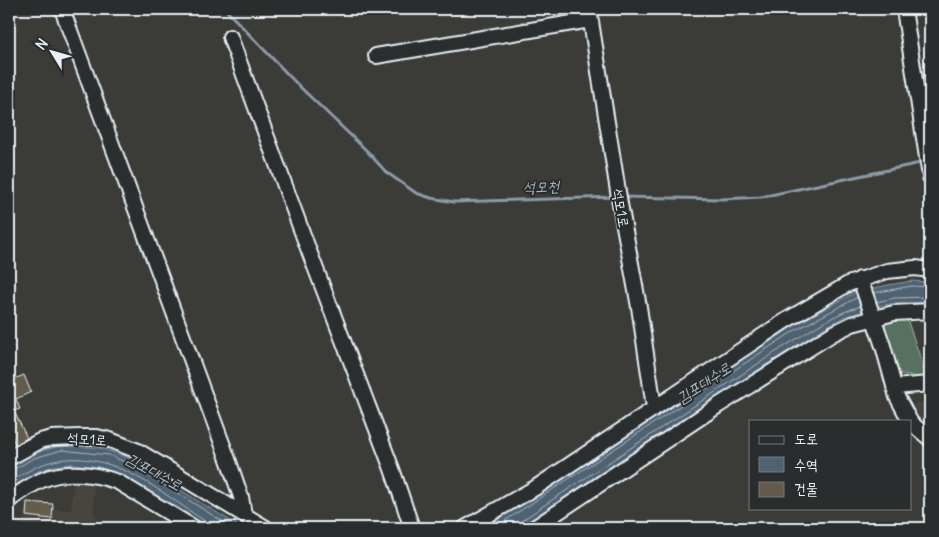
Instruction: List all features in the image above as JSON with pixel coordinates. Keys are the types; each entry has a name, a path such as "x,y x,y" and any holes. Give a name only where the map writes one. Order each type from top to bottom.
{"lane":[{"path":"62,9 229,462 241,497 244,515"},
{"path":"904,9 929,166"},
{"path":"376,56 590,14"},
{"name":"석모1로","path":"590,14 654,407"},
{"path":"230,37 305,242 392,469 412,528"},
{"path":"465,528 535,488 785,321 848,284 861,282 887,271 904,269 930,270"},
{"path":"861,282 883,346 894,387 901,406 909,420"},
{"path":"534,528 792,357 843,328 872,317 930,310"},
{"path":"894,387 930,384"},
{"path":"912,423 930,439"},
{"name":"석모1로","path":"9,458 40,441 52,438 80,436 110,440 138,451 266,528"},
{"path":"9,500 50,477 93,475 118,482 194,528"}],"shaded area":[{"path":"916,403 930,404 930,432 923,425 914,405"},
{"path":"68,478 93,479 94,512 101,528 9,528 9,526 23,527 26,501 54,503 54,509 71,510 73,485"}],"green space":[{"path":"907,319 926,374 923,378 895,373 882,323 884,321"}],"water":[{"path":"912,281 930,282 930,302 895,303 844,317 822,329 596,476 520,528 485,528 791,327 856,292"},
{"path":"62,445 101,448 127,457 242,528 206,528 122,475 98,467 72,464 53,466 39,471 9,489 9,467 32,454"}],"building":[{"path":"24,375 31,392 16,399 20,409 14,411 27,438 15,445 9,429 9,381"},
{"path":"27,502 53,504 52,519 26,516"}],"waterway":[{"name":"석모천","path":"225,9 386,172 416,193 454,202 616,197"},
{"name":"석모천","path":"622,197 722,199 761,197 925,162"}],"water label":[{"name":"김포대수로","path":"704,383"},
{"name":"김포대수로","path":"154,472"}]}
